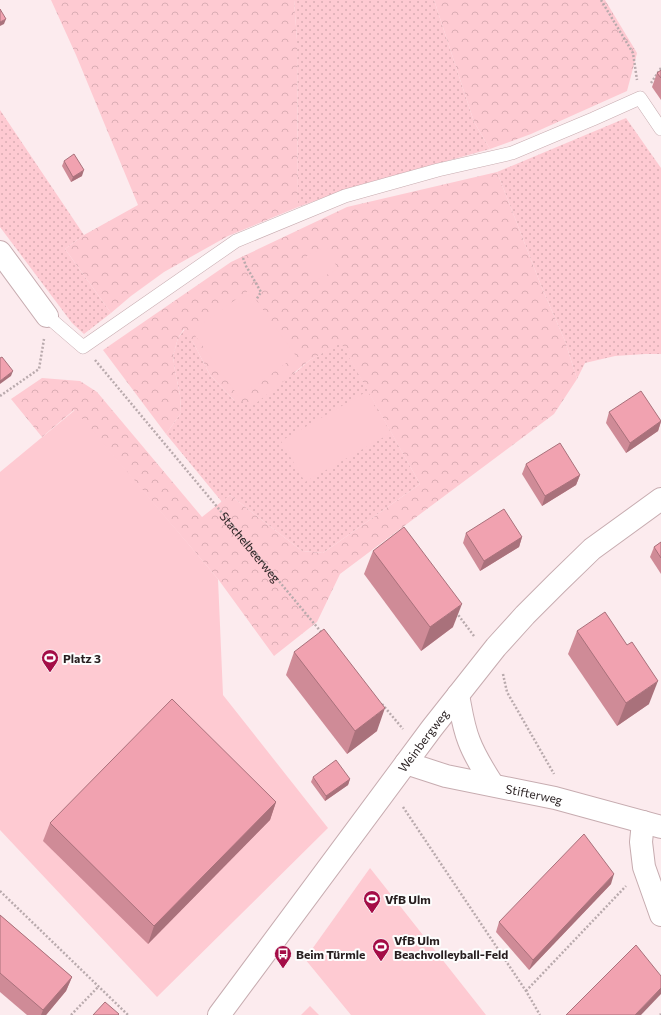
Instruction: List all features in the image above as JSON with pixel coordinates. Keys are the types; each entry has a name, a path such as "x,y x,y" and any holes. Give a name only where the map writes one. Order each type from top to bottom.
{"street":[{"path":"0,252 47,316"},
{"name":"Weinbergweg","path":"219,1015 412,754 496,647 546,593 592,549 661,499"},
{"path":"458,695 463,722 469,741 493,785"},
{"name":"Stifterweg","path":"412,754 446,776 555,798 652,825"},
{"path":"652,825 641,842 644,867 661,915"}],"lane":[{"path":"47,316 84,347 236,241 345,196 438,170 512,153 640,98 661,128"}],"path":[{"path":"601,0 633,53 640,98"},
{"path":"236,241 246,266 261,292 256,300"},
{"path":"0,396 39,369 47,316"},
{"name":"Stachelbeerweg","path":"84,347 322,633"},
{"path":"456,612 474,636"},
{"path":"496,647 507,692 558,781 555,798"},
{"path":"378,699 412,754"},
{"path":"389,786 526,991 540,1015"},
{"path":"526,991 644,867"},
{"path":"0,891 128,1015"},
{"path":"71,1015 98,987"},
{"path":"120,1015 122,1010"}],"green space":[{"path":"51,0 294,0 297,40 298,207 228,236 164,272 131,296 111,313 65,249 84,235 138,205 76,55"},
{"path":"294,0 434,0 474,122 490,149 353,187 298,207 297,40"},
{"path":"434,0 605,0 637,53 627,91 531,134 490,149 474,122"},
{"path":"0,110 84,235 65,249 111,313 84,334 72,323 0,227"},
{"path":"626,118 661,168 661,354 615,356 585,363 577,379 565,341 542,288 497,172"},
{"path":"497,172 542,288 565,341 577,379 554,414 340,574 317,622 274,656 218,579 74,410 42,437 11,399 42,378 80,381 97,392 202,517 230,495 302,551 323,553 420,484 341,343 310,360 255,404 234,400 210,375 194,344 184,329 178,338 173,356 180,395 181,413 166,434 103,350 231,262 347,207"},
{"path":"326,246 338,269 313,282 301,259"},
{"path":"249,290 296,356 239,397 192,331"},
{"path":"185,329 210,375 234,400 296,372 310,360 341,342 420,484 323,553 302,551 230,495 222,502 166,434 181,413 180,395 173,356 178,338"},
{"path":"366,392 391,433 305,482 281,441"},
{"path":"75,410 218,579 223,695 328,828 157,997 0,830 0,472"},
{"name":"VfB Ulm","path":"370,868 486,1015 351,1015 305,959"},
{"path":"310,1006 319,1015 301,1015"}],"building":[{"path":"0,9 6,19 0,22"},
{"path":"661,70 661,78 657,73"},
{"path":"74,154 84,170 73,177 64,161"},
{"path":"2,357 13,371 0,381 0,358"},
{"path":"641,391 661,421 630,443 609,412"},
{"path":"560,443 580,475 545,496 526,464"},
{"path":"504,509 522,537 484,561 466,533"},
{"path":"404,527 462,604 430,627 373,551"},
{"path":"661,542 661,558 654,547"},
{"path":"605,612 627,645 632,642 658,681 626,703 577,631"},
{"path":"324,629 385,708 355,731 294,652"},
{"path":"172,699 276,802 154,926 50,823"},
{"path":"336,760 350,779 326,796 313,777"},
{"path":"584,834 614,874 533,960 499,922"},
{"path":"0,915 72,977 43,1010 0,973"},
{"path":"636,945 661,976 661,988 635,1015 566,1015"},
{"path":"105,1002 119,1014 93,1015"}],"place":[{"name":"Platz 3","path":"50,673"},
{"name":"VfB Ulm","path":"372,914"},
{"name":"VfB Ulm Beachvolleyball-Feld","path":"381,962"},
{"name":"Beim Türmle","path":"283,969"}]}
